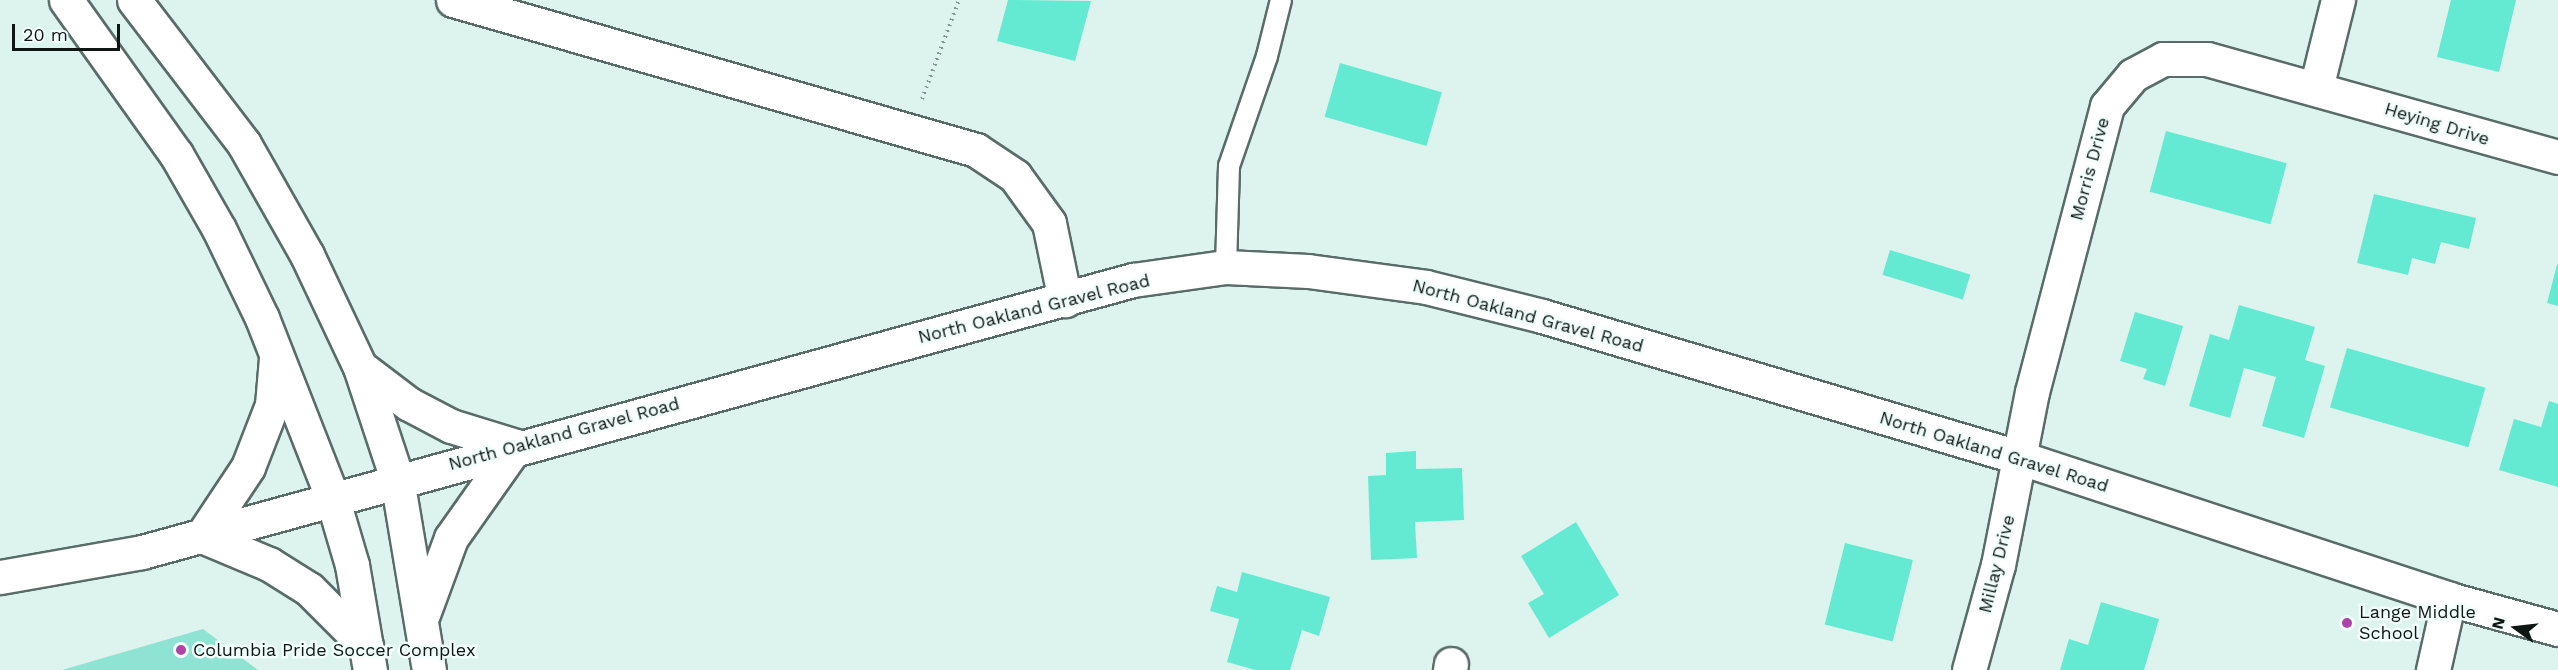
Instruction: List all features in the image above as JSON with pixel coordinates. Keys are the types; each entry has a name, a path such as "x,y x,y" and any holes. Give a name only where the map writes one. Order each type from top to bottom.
{"street":[{"path":"66,0 176,154 219,229 277,353 332,497 352,565 368,658"},
{"path":"134,0 244,144 307,255 360,367 397,479 429,670"},
{"path":"459,0 976,150 1015,176 1049,223 1065,300"},
{"path":"2316,88 2338,0"},
{"name":"Morris Drive","path":"2021,458 2032,392 2107,106 2133,75 2163,59 2207,59 2316,88"},
{"name":"Heying Drive","path":"2316,88 2558,157"},
{"name":"North Oakland Gravel Road","path":"0,577 88,563 202,536 397,479 1133,280 1226,267 1308,271 1426,287 1542,316 2021,458 2449,599 2558,629"},
{"path":"277,353 272,405 248,467 202,536 269,564 309,589 368,658"},
{"path":"360,367 409,404 451,426 516,447 451,538 422,618"},
{"name":"Millay Drive","path":"1969,670 1998,565 2021,458"},
{"path":"2433,670 2449,599"}],"lane":[{"path":"1226,267 1229,166 1268,56 1281,0"}],"path":[{"path":"912,131 947,22 958,0"}],"green space":[{"name":"Columbia Pride Soccer Complex","path":"203,629 258,670 62,670"}],"building":[{"path":"1008,0 1091,1 1075,61 997,41"},
{"path":"2451,0 2516,0 2499,72 2437,57"},
{"path":"1340,63 1442,92 1426,146 1325,117"},
{"path":"2166,131 2287,163 2270,224 2150,192"},
{"path":"2374,194 2476,218 2469,249 2441,242 2435,264 2412,258 2408,275 2357,263"},
{"path":"1890,250 1970,275 1963,299 1882,275"},
{"path":"2558,265 2558,306 2547,303"},
{"path":"2239,305 2315,327 2305,360 2325,366 2304,438 2262,426 2276,377 2244,368 2230,418 2189,406 2210,334 2229,340"},
{"path":"2135,312 2183,326 2165,386 2143,379 2147,369 2120,361"},
{"path":"2347,348 2485,388 2468,447 2330,408"},
{"path":"2549,401 2558,404 2558,487 2499,470 2514,419 2541,427"},
{"path":"1416,451 1416,469 1462,468 1464,520 1415,522 1417,558 1371,560 1368,476 1386,475 1386,453"},
{"path":"1576,522 1619,595 1549,638 1528,603 1544,594 1521,556"},
{"path":"1845,543 1913,560 1893,641 1825,625"},
{"path":"1242,572 1330,597 1319,636 1302,630 1290,670 1255,670 1227,662 1239,619 1210,611 1217,586 1237,592"},
{"path":"2101,602 2159,619 2144,670 2060,670 2069,639 2088,645"}],"place":[{"name":"Lange Middle School","path":"2347,623"},
{"name":"Columbia Pride Soccer Complex","path":"181,650"}]}
